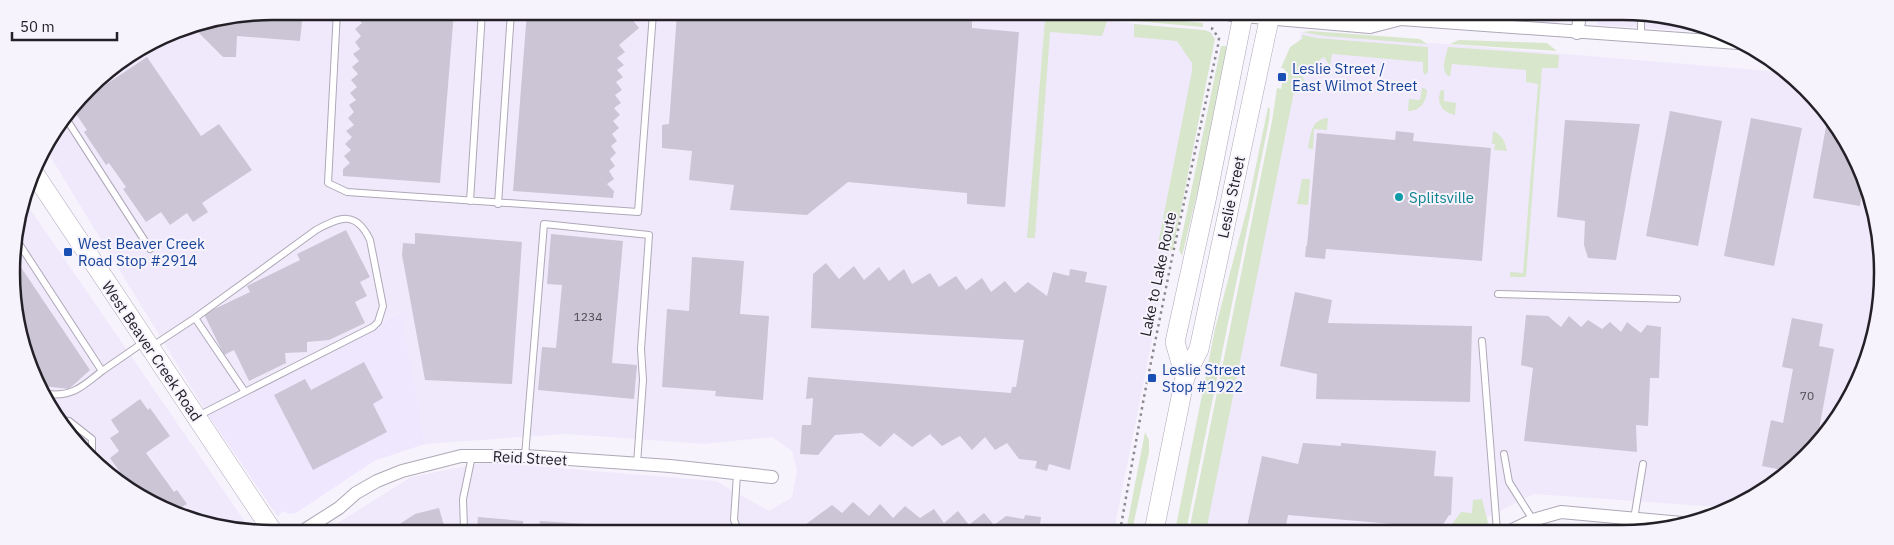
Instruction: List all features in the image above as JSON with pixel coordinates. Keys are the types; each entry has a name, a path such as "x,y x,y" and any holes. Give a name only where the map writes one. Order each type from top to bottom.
{"main road":[{"name":"Leslie Street","path":"1185,377 1175,342 1207,196 1238,20"},
{"name":"Leslie Street","path":"1155,525 1185,377 1199,349 1268,20"},
{"name":"West Beaver Creek Road","path":"38,179 267,525"}],"street":[{"path":"1306,20 1370,27 1388,20"},
{"path":"1430,20 1577,33 1640,35 1724,42"},
{"path":"1577,33 1579,20"},
{"name":"Reid Street","path":"312,525 339,508 356,493 377,481 433,462 461,456 525,456 670,466 772,477"},
{"path":"1523,525 1561,512 1663,521"}],"lane":[{"path":"337,20 328,183 347,192 498,204 638,212 652,20"},
{"path":"470,201 481,20"},
{"path":"498,204 510,20"},
{"path":"1640,35 1641,21"},
{"path":"69,123 150,249"},
{"path":"52,395 77,391 102,371 195,318 316,230 336,219 348,218 366,230 370,240 383,306 378,322 373,327 196,417"},
{"path":"525,456 544,224 649,236 641,349 643,380 637,464"},
{"path":"22,247 102,371"},
{"path":"1498,294 1677,299"},
{"path":"195,318 245,392"},
{"path":"1482,341 1497,525"},
{"path":"68,421 92,439 92,449"},
{"path":"1504,454 1510,482 1533,520"},
{"path":"464,525 463,498 472,456"},
{"path":"1634,519 1644,464"},
{"path":"736,525 734,520 737,474"}],"path":[{"name":"Lake to Lake Route","path":"1121,525 1170,270 1218,45 1219,38 1212,29 1213,26"}],"shaded area":[{"path":"272,20 1103,20 1213,33 1115,525 334,525 411,477 486,462 716,481 769,511 792,497 797,471 792,451 772,437 705,444 566,434 425,444 401,312 208,415 49,155 72,119 106,83 146,54 191,33 240,22"},
{"path":"1525,20 1565,20 1554,24"},
{"path":"1598,20 1622,20 1654,22 1696,31 1597,25"},
{"path":"1301,32 1774,71 1811,106 1840,146 1861,191 1872,240 1874,272 1872,305 1861,354 1840,399 1822,426 1788,462 1748,491 1716,507 1534,494 1472,525 1201,525"},
{"path":"29,207 246,523 191,512 146,491 119,473 94,451 63,413 46,384 33,354 22,305 20,272 22,240"},
{"path":"402,312 425,444 374,461 296,513 289,514 282,511 278,517 208,415"}],"green space":[{"path":"1045,20 1107,21 1102,36 1050,32 1035,238 1027,238"},
{"path":"1174,20 1203,23 1203,27 1135,21"},
{"path":"1134,24 1204,30 1210,32 1215,39 1173,249 1170,252 1161,248 1158,244 1192,63 1177,41 1134,37"},
{"path":"1311,31 1420,39 1427,44 1324,36 1302,32"},
{"path":"1302,35 1317,38 1428,47 1428,72 1425,75 1423,72 1423,62 1332,54 1330,66 1324,57 1301,73 1306,84 1296,82 1207,525 1190,525 1272,121 1277,88 1281,89 1285,69 1281,68 1290,47 1302,39"},
{"path":"1459,40 1547,43 1557,51 1450,44"},
{"path":"1221,46 1226,46 1226,56 1204,165 1182,256 1179,250"},
{"path":"1448,47 1559,55 1558,68 1542,68 1526,277 1510,277 1510,272 1523,273 1538,84 1526,82 1526,70 1452,64 1450,77 1444,68"},
{"path":"1422,88 1427,90 1424,102 1419,108 1408,111 1409,99 1420,100"},
{"path":"1441,90 1444,90 1444,101 1456,103 1455,115 1446,112 1441,106 1439,99"},
{"path":"1268,107 1270,109 1269,121 1187,525 1176,525 1215,329 1247,209"},
{"path":"1328,118 1327,130 1314,129 1313,149 1308,148 1315,124 1322,119"},
{"path":"1493,131 1503,139 1507,151 1494,150 1495,144 1492,144"},
{"path":"1302,179 1310,179 1308,205 1297,204"},
{"path":"1145,432 1149,440 1149,452 1133,525 1127,525"},
{"path":"1482,499 1488,523 1486,525 1451,525 1461,512 1472,513 1473,500"}],"building":[{"path":"302,20 300,41 237,36 236,57 223,57 197,31 240,22"},
{"path":"359,20 453,20 440,183 343,176 343,169 350,163 344,156 351,150 345,144 352,137 346,131 354,125 348,118 354,112 349,105 356,100 350,93 357,87 351,80 358,74 352,67 359,61 353,54 360,49 355,42 361,36 355,29 362,23"},
{"path":"526,20 633,20 639,28 619,45 625,52 617,58 624,65 617,70 623,77 616,82 622,90 615,95 621,103 614,108 620,115 613,121 619,128 612,134 617,141 611,146 616,153 610,159 615,166 609,171 614,179 607,184 614,191 613,198 513,191"},
{"path":"676,20 972,20 972,28 1019,32 1005,207 967,204 967,193 848,182 807,215 730,210 734,185 689,180 692,151 662,148 662,125 669,124"},
{"path":"147,57 201,136 219,124 252,170 202,203 208,212 193,222 187,213 170,225 161,212 146,222 123,189 126,187 109,163 106,165 84,132 87,130 76,114 101,88"},
{"path":"1670,111 1722,121 1698,246 1646,236"},
{"path":"1751,118 1802,128 1774,266 1724,256"},
{"path":"1565,120 1640,124 1616,260 1588,258 1584,245 1585,221 1557,217"},
{"path":"1826,125 1840,146 1855,176 1862,194 1860,206 1813,198"},
{"name":"Splitsville","path":"1396,131 1414,133 1413,141 1491,148 1482,261 1326,249 1325,259 1305,257 1317,133 1395,140"},
{"path":"346,230 370,277 360,282 367,296 355,302 365,323 329,340 307,342 307,352 285,353 286,363 249,381 234,350 224,355 204,314 250,292 247,286 300,260 297,254"},
{"path":"415,233 522,242 512,384 425,380 402,255 403,243 415,244"},
{"path":"551,234 623,241 612,363 637,365 634,399 538,390 542,347 556,348 562,285 547,284"},
{"path":"692,257 744,261 740,314 769,316 763,400 715,396 716,391 662,387 667,309 689,311"},
{"path":"826,263 839,279 854,266 864,280 879,267 889,281 904,269 912,284 930,273 939,287 956,276 966,290 982,278 991,292 1005,281 1015,293 1028,282 1047,296 1053,272 1069,276 1070,269 1087,272 1085,282 1107,286 1070,470 1049,464 1047,471 1035,468 1037,461 1019,459 1007,443 995,450 985,437 972,450 960,436 942,446 930,434 912,447 894,433 880,447 862,433 835,435 818,455 800,454 802,425 811,425 813,398 806,399 808,377 1011,393 1012,387 1016,387 1024,340 811,328 813,274"},
{"path":"20,266 90,370 69,389 47,386 33,354 22,305"},
{"path":"1295,292 1332,300 1328,323 1472,326 1470,402 1316,399 1317,374 1280,366"},
{"path":"1526,315 1548,316 1561,327 1569,316 1581,327 1588,320 1602,329 1610,322 1621,332 1627,322 1641,333 1647,325 1661,327 1659,378 1650,378 1648,426 1636,425 1637,452 1524,441 1533,368 1521,365"},
{"path":"1792,318 1823,324 1819,346 1834,349 1819,430 1800,451 1779,469 1762,466 1771,420 1783,423 1793,369 1782,367"},
{"path":"364,362 383,398 373,404 387,432 313,470 274,395 305,379 311,390"},
{"path":"140,399 148,410 150,408 170,436 146,453 174,492 177,490 187,504 182,507 184,509 146,491 119,473 110,458 119,451 110,438 119,432 111,420"},
{"path":"1303,443 1341,446 1341,443 1436,451 1434,476 1453,477 1451,515 1449,515 1443,525 1404,525 1288,515 1286,525 1247,525 1262,456 1298,464"},
{"path":"853,502 869,516 880,504 893,518 905,506 920,518 934,509 944,523 958,511 969,525 805,525 832,505 842,513"},
{"path":"439,508 444,525 398,525 415,514"},
{"path":"984,513 994,525 969,525"},
{"path":"1025,515 1041,517 1040,524 1046,525 994,525 1006,516 1024,519"},
{"path":"478,517 523,521 523,525 477,525"},
{"path":"540,521 587,525 539,525"}],"place":[{"name":"Leslie Street / East Wilmot Street","path":"1282,77"},
{"name":"Splitsville","path":"1399,197"},
{"name":"West Beaver Creek Road Stop #2914","path":"68,252"},
{"name":"Leslie Street Stop #1922","path":"1152,378"}]}
